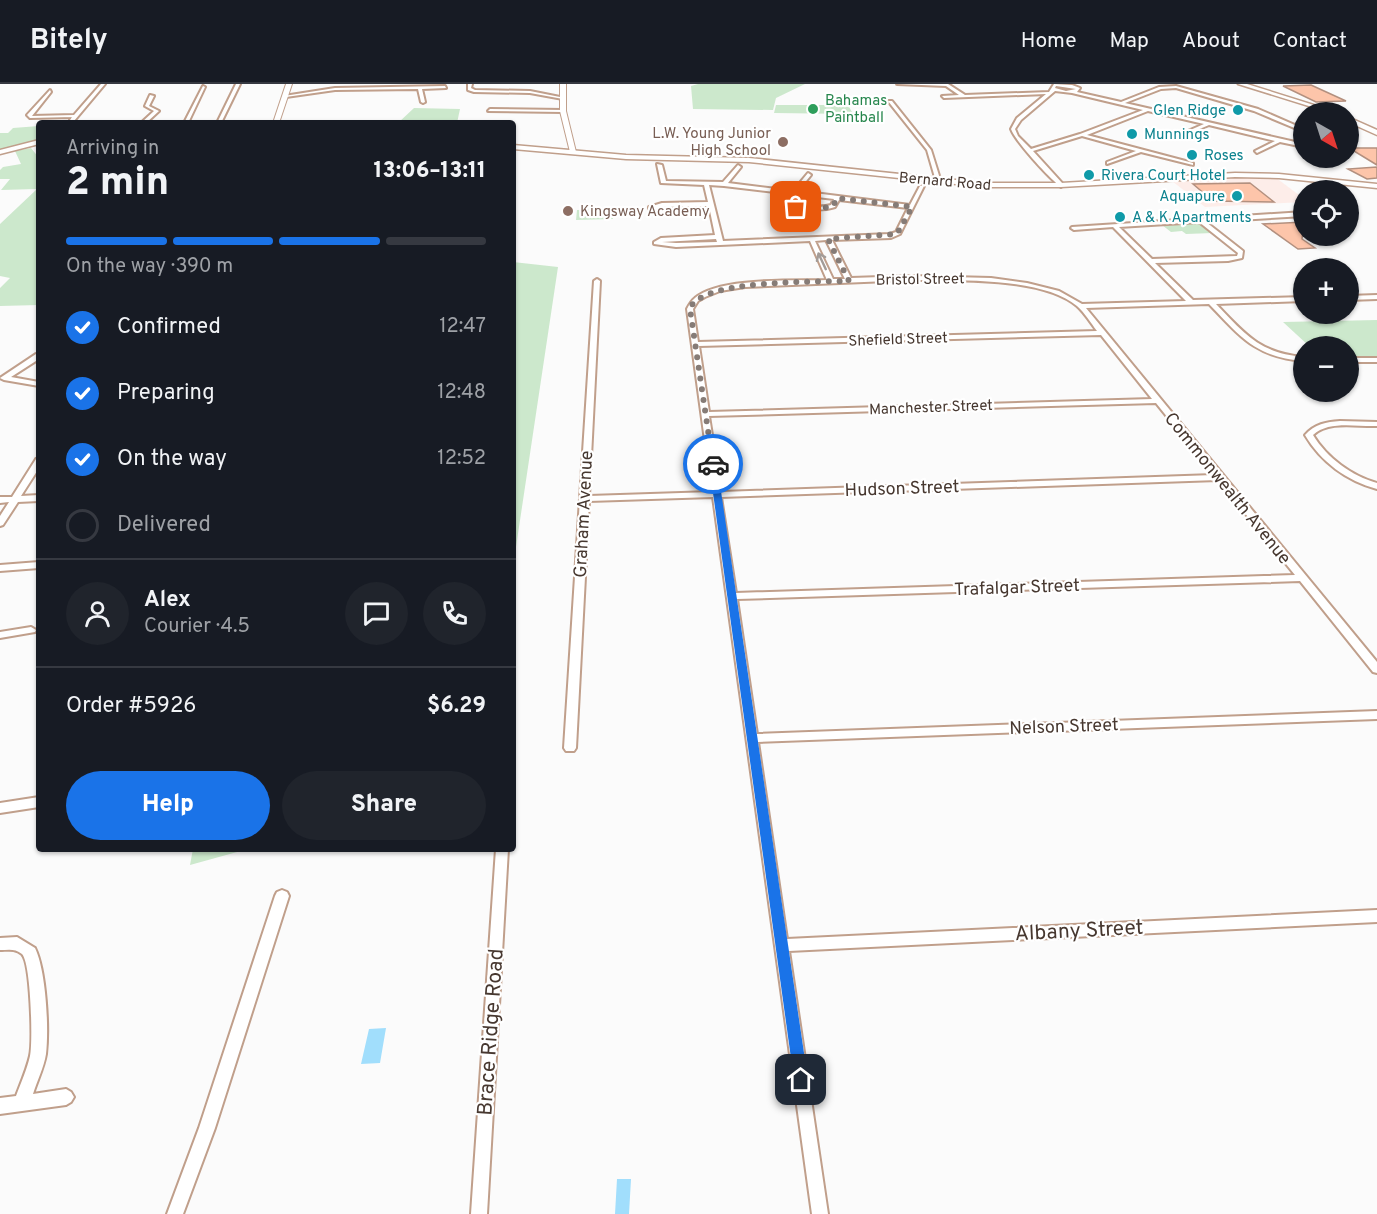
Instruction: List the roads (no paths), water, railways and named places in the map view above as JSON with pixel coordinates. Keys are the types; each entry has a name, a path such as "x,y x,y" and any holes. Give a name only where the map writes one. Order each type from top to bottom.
{"main road":[{"path":"1241,84 1300,102"},
{"path":"1359,124 1377,133"},
{"path":"0,152 36,143"},
{"name":"Bernard Road","path":"516,147 626,157 748,160 984,185 1061,185 1257,175 1377,186"}],"street":[{"path":"73,120 103,84"},
{"path":"220,120 238,84"},
{"path":"277,120 289,84"},
{"path":"470,84 470,90 487,94 531,92 563,99"},
{"path":"563,84 563,111 573,152"},
{"path":"899,84 947,85 965,97"},
{"path":"1058,84 1090,94 1293,143"},
{"path":"944,98 1050,90 1062,92 1083,84"},
{"path":"1061,185 1016,136 1014,126 1050,90 1064,85"},
{"path":"286,96 324,90 388,86 445,87"},
{"path":"187,120 203,87"},
{"path":"1123,102 1157,89 1173,87 1250,108 1293,126"},
{"path":"420,88 423,102"},
{"path":"50,91 29,115 30,117 76,116"},
{"path":"146,120 157,111 147,106 152,96"},
{"path":"890,102 929,150 939,181"},
{"path":"1029,152 1150,109"},
{"path":"490,110 563,111"},
{"path":"1190,132 1210,123"},
{"path":"1287,123 1293,123"},
{"path":"1082,135 1191,164"},
{"path":"1257,152 1281,140"},
{"path":"1109,163 1141,151"},
{"path":"659,165 664,183 724,184 912,207"},
{"path":"724,184 738,167"},
{"path":"794,193 808,175"},
{"path":"706,184 719,240"},
{"path":"719,240 662,245 656,243 661,240 719,240 812,240 897,234 922,187"},
{"path":"797,208 829,208 837,198"},
{"path":"662,205 711,206 659,211 651,208 662,205"},
{"path":"1074,228 1293,215"},
{"path":"1150,261 1240,257 1241,252 1200,220"},
{"path":"1114,225 1192,303"},
{"path":"828,239 849,281"},
{"path":"812,240 831,282"},
{"name":"Bristol Street","path":"695,344 690,309 698,298 722,290 750,285 943,278 998,282 1048,290 1069,297 1080,306"},
{"name":"Graham Avenue","path":"570,748 597,281"},
{"path":"1359,298 1377,297"},
{"path":"1080,306 1293,299"},
{"path":"1211,302 1262,351 1283,358 1293,358"},
{"name":"Commonwealth Avenue","path":"1080,306 1377,669"},
{"name":"Shefield Street","path":"695,344 1101,333"},
{"path":"695,344 820,1214"},
{"path":"2,378 36,358"},
{"path":"1359,360 1377,360"},
{"path":"2,378 36,384"},
{"name":"Manchester Street","path":"705,414 1157,401"},
{"path":"1377,424 1328,425 1316,428 1310,435 1344,471 1361,481 1377,486"},
{"path":"0,523 36,466"},
{"name":"Hudson Street","path":"584,499 1220,477"},
{"path":"0,500 36,498"},
{"path":"0,568 36,565"},
{"name":"Trafalgar Street","path":"732,596 1302,578"},
{"path":"0,635 32,630"},
{"name":"Nelson Street","path":"752,738 1377,715"},
{"path":"0,808 36,802"},
{"name":"Brace Ridge Road","path":"479,1214 502,852"},
{"path":"175,1214 207,1128 282,896"},
{"name":"Albany Street","path":"782,945 1377,916"},
{"path":"0,944 17,943 30,952 34,966 39,1021 38,1055 22,1102"},
{"path":"0,1106 66,1097"}],"water":[{"path":"386,1028 380,1063 361,1064 369,1029"},
{"path":"617,1179 631,1179 629,1214 615,1214"}],"place":[{"name":"Bahamas Paintball","path":"813,109"},
{"name":"Glen Ridge","path":"1238,110"},
{"name":"Munnings","path":"1132,134"},
{"name":"L.W. Young Junior High School","path":"783,142"},
{"name":"Roses","path":"1192,155"},
{"name":"Rivera Court Hotel","path":"1089,175"},
{"name":"Aquapure","path":"1237,196"},
{"name":"Kingsway Academy","path":"568,211"},
{"name":"A & K Apartments","path":"1120,217"}]}
